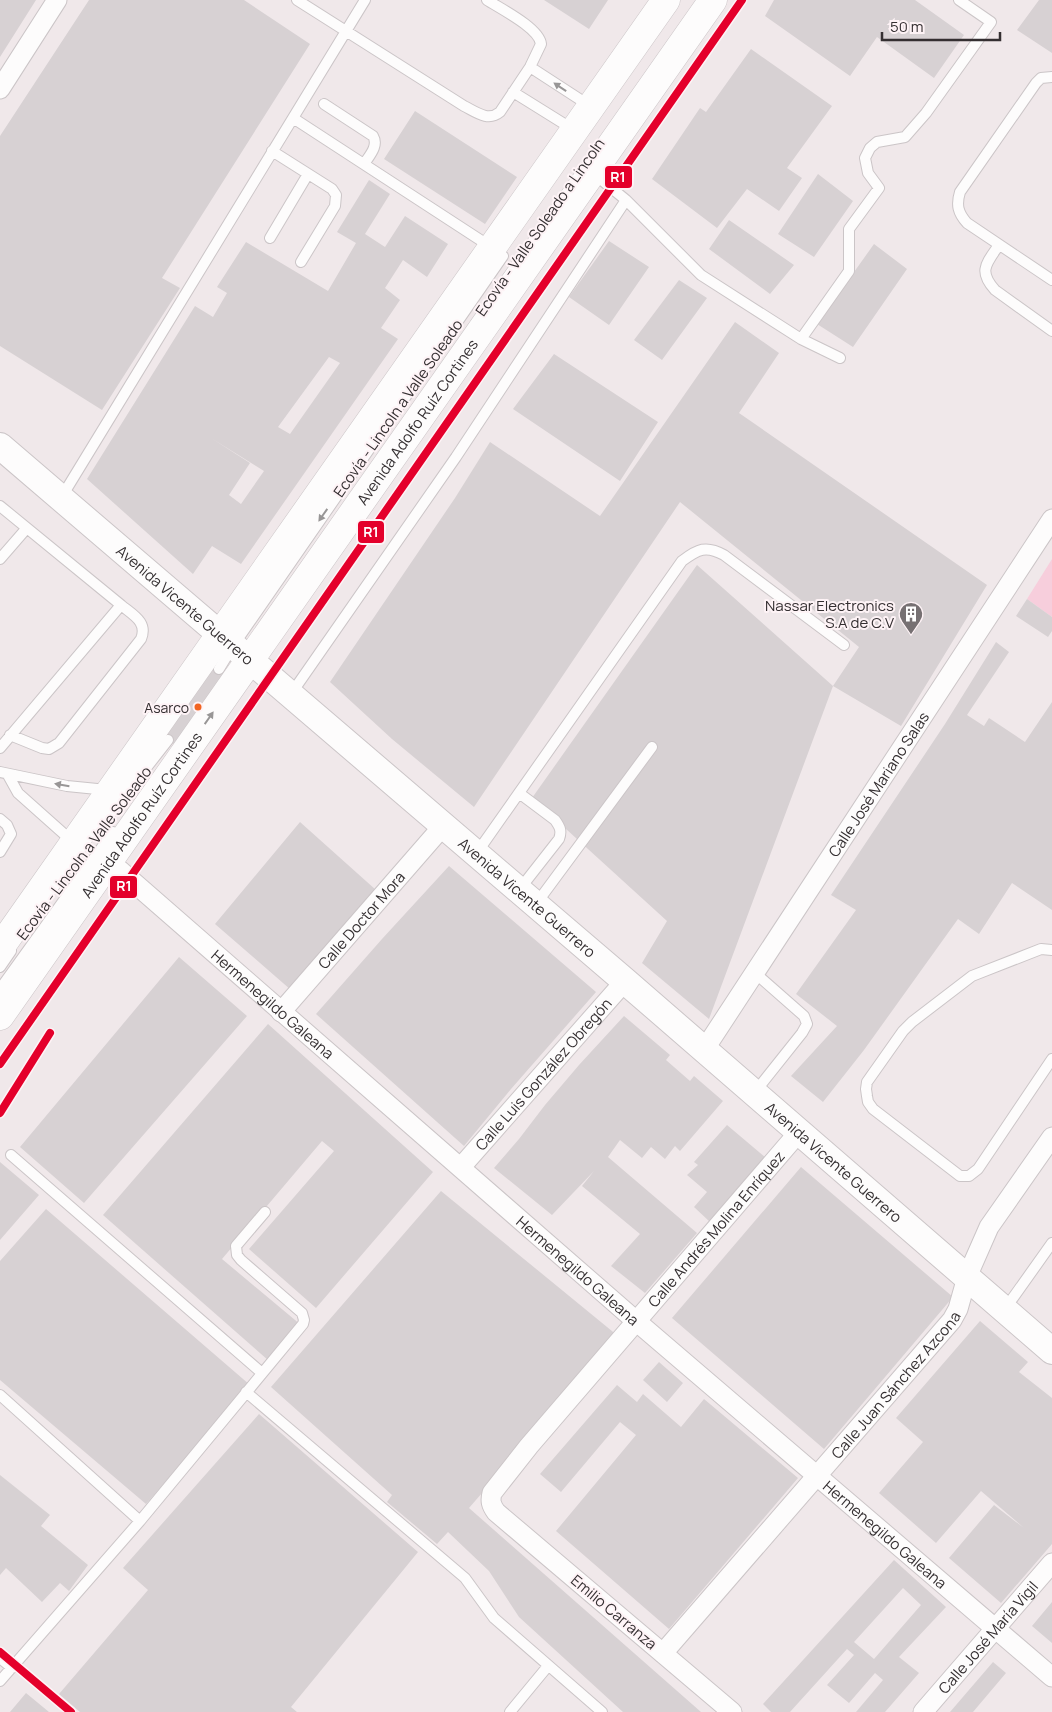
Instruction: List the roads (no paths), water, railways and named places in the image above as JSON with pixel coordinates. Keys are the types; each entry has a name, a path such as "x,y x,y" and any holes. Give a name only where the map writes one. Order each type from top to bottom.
{"main road":[{"name":"Avenida Adolfo Ruíz Cortines","path":"0,1016 108,860 236,649 500,248 574,130 666,0"},
{"name":"Avenida Adolfo Ruíz Cortines","path":"8,946 74,842 110,791 236,649 592,172 713,0"},
{"name":"Avenida Vicente Guerrero","path":"0,446 625,981 1005,1310 1051,1346"}],"street":[{"path":"0,90 57,0"},
{"name":"Calle José Mariano Salas","path":"704,1050 1052,518"},
{"name":"Calle Doctor Mora","path":"281,1012 443,826"},
{"name":"Hermenegildo Galeana","path":"108,860 636,1321 1052,1677"},
{"name":"Calle Luis González Obregón","path":"461,1167 625,981"},
{"name":"Calle Andrés Molina Enríquez","path":"496,1512 491,1506 492,1493 529,1446 799,1132"},
{"name":"Calle Juan Sánchez Azcona","path":"663,1654 952,1320 958,1309 967,1277 988,1227 1052,1137"},
{"name":"Emilio Carranza","path":"496,1512 732,1712"},
{"name":"Calle José María Vigil","path":"923,1712 1052,1563"}],"lane":[{"path":"297,0 487,117 496,116 500,112 540,49 540,40 537,34 487,0"},
{"path":"61,498 365,0"},
{"path":"801,339 849,271 849,229 879,188 868,173 865,158 870,148 878,142 905,137 926,113 991,22 959,0"},
{"path":"530,67 590,107"},
{"path":"1052,77 1041,78 1036,83 960,192 957,201 958,210 962,217 999,245 1052,280"},
{"path":"514,92 574,130"},
{"path":"324,104 373,136 375,140 374,146 364,164"},
{"path":"293,118 500,248"},
{"path":"272,151 332,189 336,195 335,206 301,262"},
{"path":"592,172 626,200 702,275 801,339 840,358"},
{"path":"270,238 308,174"},
{"path":"290,695 466,442 626,200"},
{"path":"999,245 985,269 984,275 987,282 995,290 1052,331"},
{"path":"0,506 139,620 143,626 140,639 58,743 49,748 42,748 10,735"},
{"path":"218,668 236,649 344,507"},
{"path":"0,559 26,528"},
{"path":"476,854 682,561 694,552 714,549 724,555 844,645"},
{"path":"0,748 121,605"},
{"path":"228,675 236,649"},
{"name":"Ecovía - Lincoln a Valle Soleado","path":"103,824 168,740"},
{"path":"148,786 178,747"},
{"path":"526,898 652,747"},
{"path":"3,774 66,786 110,791"},
{"path":"3,774 18,792 74,842"},
{"path":"519,793 555,820 560,826 561,833 526,898"},
{"path":"0,819 7,825 11,834 0,852"},
{"path":"0,989 119,825"},
{"name":"Ecovía - Lincoln a Valle Soleado","path":"0,967 8,946"},
{"path":"1052,950 1041,949 972,976 925,1011 903,1031 867,1082 868,1102 874,1109 960,1176 969,1176 978,1169 1052,1059"},
{"path":"754,972 804,1016 807,1024 802,1033 754,1093"},
{"path":"11,1155 262,1373"},
{"path":"0,1681 140,1521 303,1324 302,1313 237,1255 236,1246 265,1212"},
{"path":"1005,1310 1052,1243"},
{"path":"246,1392 465,1578 494,1618 602,1712"},
{"path":"0,1395 140,1521"},
{"path":"0,1658 12,1668"},
{"path":"510,1712 548,1666"}],"place":[{"name":"Nassar Electronics S.A de C.V","path":"911,635"},
{"name":"Asarco","path":"198,707"}]}
